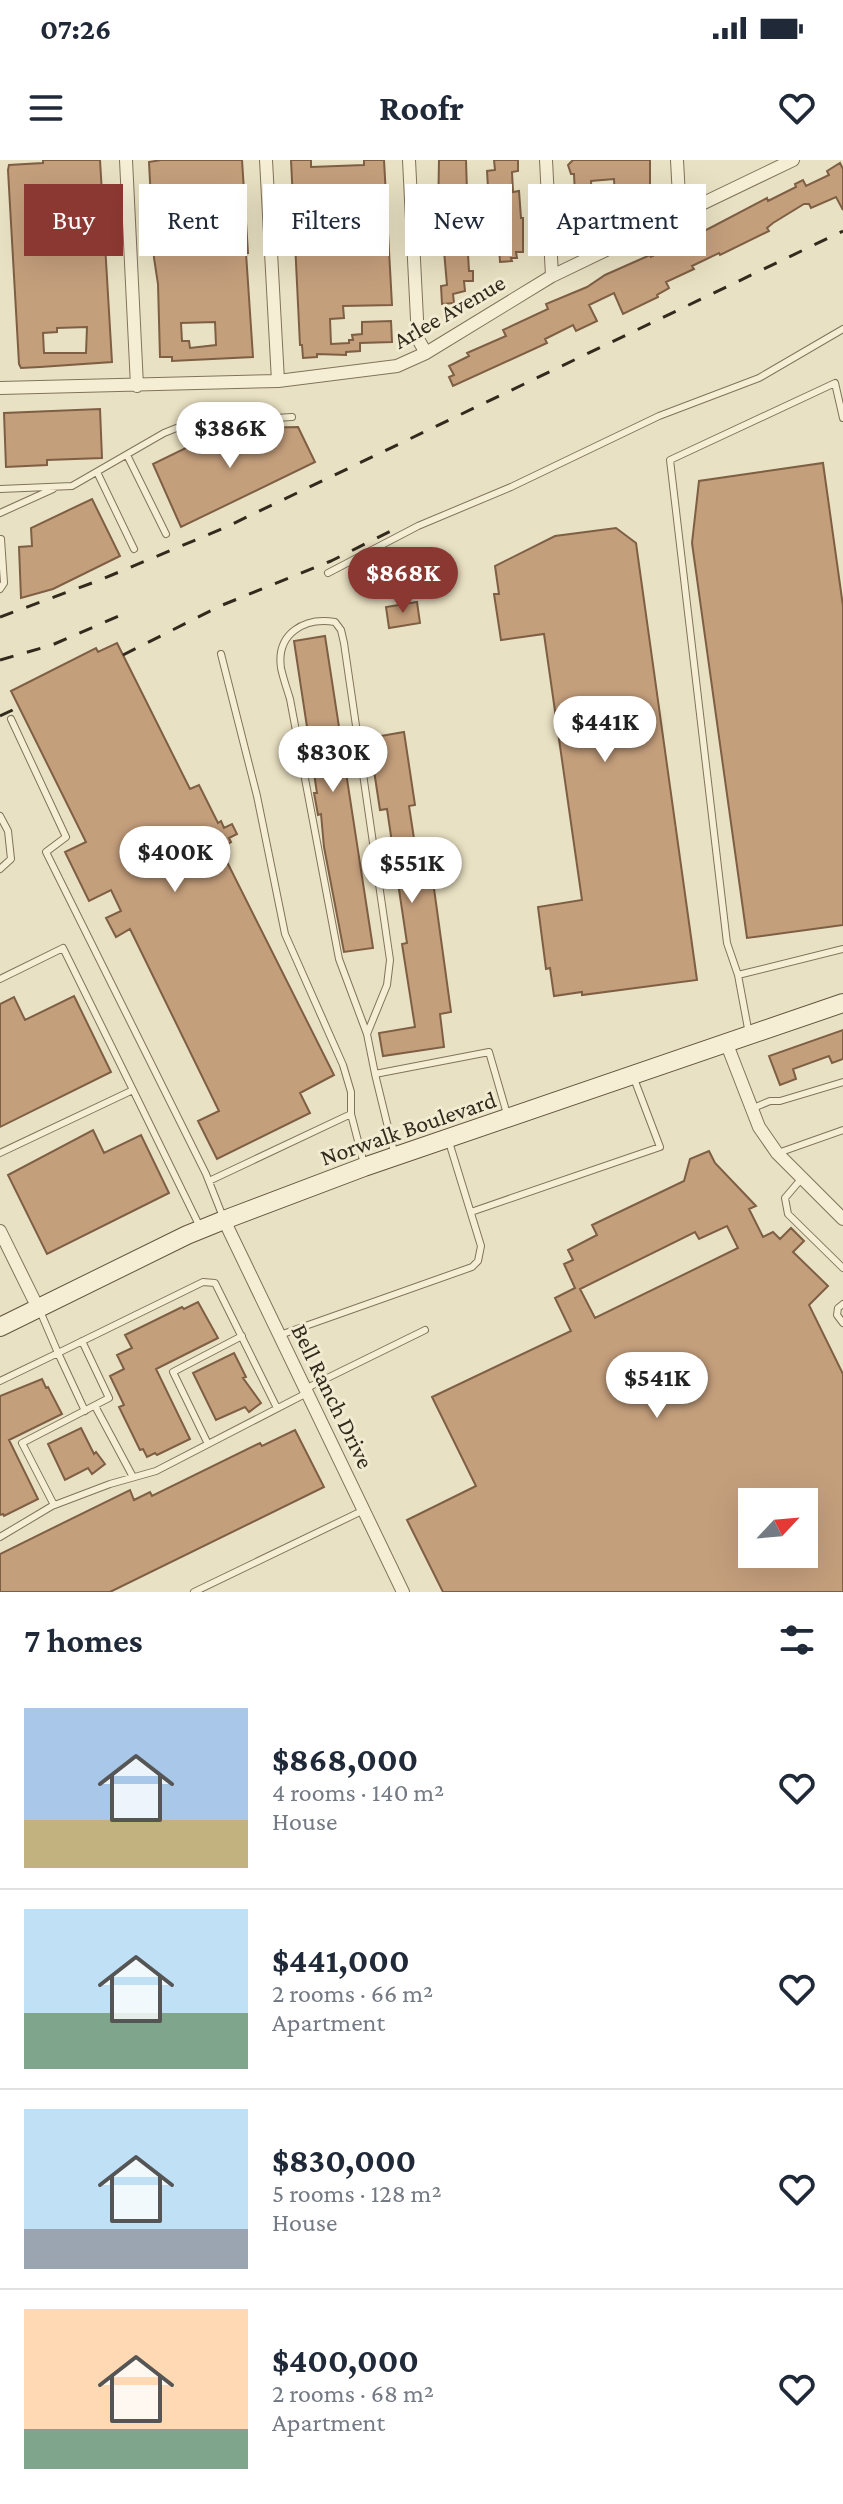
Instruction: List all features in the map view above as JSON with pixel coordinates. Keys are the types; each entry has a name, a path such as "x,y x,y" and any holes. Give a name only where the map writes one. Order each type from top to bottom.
{"main road":[{"name":"Norwalk Boulevard","path":"0,1327 224,1220 364,1167 843,1003"}],"street":[{"path":"126,160 137,386"},
{"path":"266,160 278,381"},
{"path":"409,160 418,339 426,353"},
{"path":"546,160 552,276"},
{"path":"677,160 678,184"},
{"name":"Arlee Avenue","path":"706,202 793,160"},
{"name":"Arlee Avenue","path":"0,388 278,381 397,366 426,353 552,276 594,256"},
{"path":"726,1042 759,1127 777,1153 843,1219"},
{"name":"Bell Ranch Drive","path":"224,1220 403,1592"},
{"path":"0,1231 38,1308"}],"lane":[{"path":"328,573 418,526 511,487 659,416 759,378 843,329"},
{"path":"749,1034 738,975 727,943 670,460 835,383 843,418"},
{"path":"0,489 72,486 164,433 189,423 292,417"},
{"path":"127,455 166,534"},
{"path":"97,472 134,549"},
{"path":"0,513 57,487"},
{"path":"0,589 4,583 1,539"},
{"path":"367,1034 387,985 390,960 344,643 335,622 323,620 298,626 284,640 281,667 290,699 339,959 367,1034 395,1157"},
{"path":"221,654 257,796 285,934 343,1065 364,1167"},
{"path":"11,719 66,837 46,852 209,1181 224,1220"},
{"path":"0,816 8,831 11,859 0,869"},
{"path":"0,979 63,948 201,1230"},
{"path":"738,975 843,949"},
{"path":"375,1074 489,1052 508,1118"},
{"path":"471,1212 660,1147 632,1075"},
{"path":"751,1109 843,1082"},
{"path":"0,1153 133,1090"},
{"path":"209,1181 351,1114"},
{"path":"777,1153 843,1130"},
{"path":"280,1335 472,1267 478,1261 481,1246 448,1138"},
{"path":"802,1178 785,1198 788,1214 843,1268"},
{"path":"0,1381 203,1282 215,1283 277,1408"},
{"path":"843,1304 838,1308 837,1315 843,1323"},
{"path":"38,1308 85,1411"},
{"path":"0,1537 54,1505 156,1471 425,1330"},
{"path":"208,1444 173,1372 242,1336"},
{"path":"54,1505 22,1443 109,1398 82,1341"},
{"path":"95,1406 133,1477"},
{"path":"194,1592 364,1510"}],"building":[{"path":"43,160 100,160 101,184 24,184 24,256 106,256 112,362 21,368 9,165 43,163","holes":["87,327 86,353 44,353 43,333 57,332 57,328"]},
{"path":"242,160 244,184 150,184 149,162"},
{"path":"291,160 311,160 311,167 364,165 364,160 384,160 385,184 292,184"},
{"path":"439,160 466,160 467,184 439,184"},
{"path":"494,160 518,160 518,171 512,172 513,192 519,191 523,252 516,252 517,258 511,258 512,261 500,262 500,256 512,256 512,184 488,184 487,171 495,170"},
{"path":"573,160 650,160 650,184 614,184 614,179 574,184 574,174 571,174 568,165"},
{"path":"840,163 843,169 843,210 836,197 811,208 809,204 804,204 773,223 767,228 769,231 692,266 694,269 666,282 669,288 658,297 623,314 614,293 589,305 597,321 576,331 573,325 545,339 547,343 453,386 449,377 454,375 449,366 469,356 467,353 506,336 503,330 548,309 546,304 648,256 706,256 706,230 767,198 768,201 796,187 795,184 803,180 806,186 829,175 827,171"},
{"path":"389,251 392,305 343,306 344,318 330,319 331,344 349,343 353,340 352,335 362,334 362,322 391,321 392,342 360,343 360,351 346,352 346,355 317,354 317,357 303,358 296,256 389,256"},
{"path":"246,256 253,357 172,361 172,357 160,357 158,284 154,258","holes":["215,322 216,345 190,348 189,341 182,341 181,323"]},
{"path":"444,256 468,256 473,281 464,281 465,291 453,294 454,303 442,304 441,286 447,285"},
{"path":"100,409 102,458 47,460 47,465 6,467 4,413"},
{"path":"298,427 315,462 181,527 153,464 200,441 205,452 256,428"},
{"path":"823,463 843,606 843,925 747,938 692,543 699,481"},
{"path":"92,499 120,556 53,589 21,598 19,547 32,546 31,528"},
{"path":"616,528 636,543 697,980 554,996 550,968 546,969 538,907 582,900 544,634 501,640 494,594 499,594 495,566 555,536"},
{"path":"417,602 420,623 389,628 386,607"},
{"path":"325,636 373,948 344,952 324,847 321,814 318,815 314,793 317,793 294,641"},
{"path":"117,643 190,789 199,785 218,823 221,821 224,828 232,824 237,834 220,848 334,1075 300,1093 310,1113 217,1159 198,1121 219,1111 130,929 116,937 106,918 121,911 111,890 89,901 65,852 86,842 11,691 96,648 98,652"},
{"path":"404,732 415,805 409,806 415,845 426,843 427,852 416,854 419,876 432,874 451,1012 440,1014 444,1047 383,1056 379,1033 415,1027 402,944 407,943 387,809 380,810 369,738"},
{"path":"74,996 111,1072 0,1127 0,1004 14,997 25,1020"},
{"path":"843,1030 843,1059 832,1063 829,1056 793,1069 796,1079 780,1085 769,1056"},
{"path":"93,1130 104,1153 141,1135 169,1193 47,1254 8,1175"},
{"path":"709,1151 715,1163 756,1206 749,1209 763,1237 773,1232 780,1239 791,1228 804,1241 793,1252 828,1286 809,1305 843,1374 843,1592 443,1592 407,1520 476,1486 432,1397 571,1331 555,1298 575,1288 564,1264 573,1260 568,1250 597,1235 592,1225 684,1181 690,1159","holes":["727,1226 738,1248 595,1318 580,1289 695,1232 699,1239"]},
{"path":"198,1302 218,1338 156,1369 190,1439 147,1457 143,1449 140,1450 119,1407 124,1405 110,1376 124,1369 117,1355 132,1348 125,1335"},
{"path":"234,1353 246,1377 243,1378 261,1403 249,1412 245,1407 216,1420 193,1373"},
{"path":"42,1379 62,1414 9,1440 38,1499 4,1516 0,1515 0,1396"},
{"path":"81,1428 94,1454 96,1452 105,1464 92,1474 88,1468 65,1480 48,1444"},
{"path":"295,1430 324,1487 110,1592 0,1592 0,1554 130,1490 134,1500 150,1492 152,1496 260,1443 262,1446"}],"railway":[{"path":"0,617 100,580 224,528 843,231"},
{"path":"123,655 220,606 331,561 393,530"},
{"path":"0,660 52,645 121,615"},
{"path":"0,716 19,707"}]}
